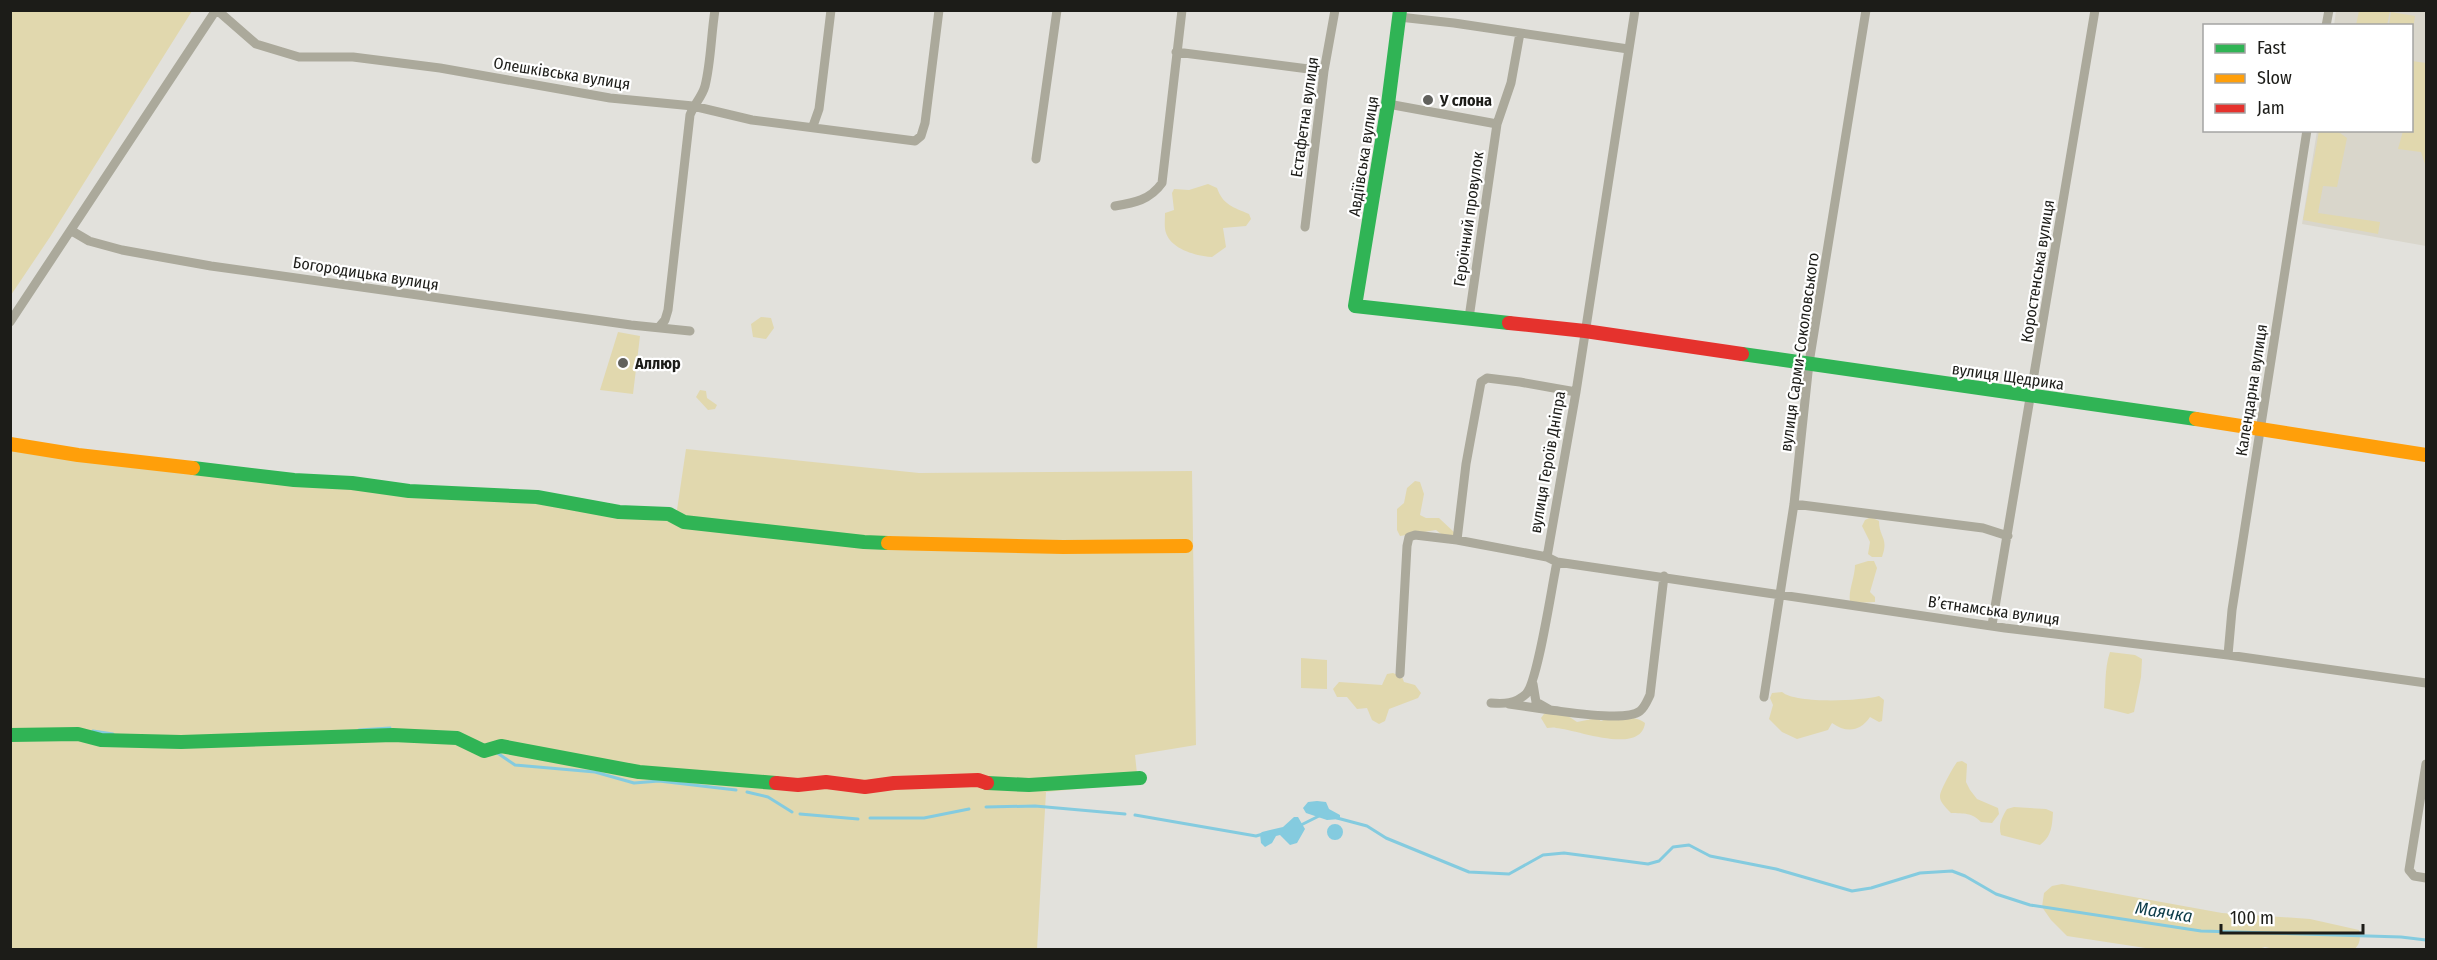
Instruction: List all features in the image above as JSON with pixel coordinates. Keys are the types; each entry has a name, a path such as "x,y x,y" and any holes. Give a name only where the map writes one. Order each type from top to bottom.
{"street":[{"name":"Олешківська вулиця","path":"216,10 256,44 300,57 353,57 440,68 610,98 693,105 752,120 813,126 915,141 921,136 925,123 939,10"},
{"path":"10,322 216,10"},
{"path":"660,326 668,310 690,115 705,84 715,10"},
{"path":"813,126 819,109 831,10"},
{"path":"1036,159 1057,10"},
{"path":"1115,206 1143,200 1156,191 1162,183 1182,10"},
{"name":"Естафетна вулиця","path":"1305,227 1324,71 1335,10"},
{"name":"вулиця Героїв Дніпра","path":"1557,562 1547,557 1576,392 1635,10"},
{"name":"вулиця Сарми-Соколовського","path":"1764,697 1794,504 1809,363 1866,10"},
{"name":"Коростенська вулиця","path":"1992,625 2095,10"},
{"path":"1399,14 1628,49"},
{"name":"Авдіївська вулиця","path":"1399,14 1388,104 1355,306 1469,318"},
{"name":"Героїчний провулок","path":"1469,318 1497,123 1511,83 1520,33"},
{"path":"1176,52 1324,71"},
{"path":"1388,104 1497,123"},
{"name":"Календарна вулиця","path":"2228,655 2232,610 2307,132"},
{"name":"Богородицька вулиця","path":"72,231 89,241 122,250 211,266 631,326 660,326 690,331"},
{"path":"1469,318 1585,332"},
{"name":"вулиця Щедрика","path":"1585,332 2260,428 2427,455"},
{"path":"1457,540 1466,464 1481,382 1487,378 1576,392"},
{"path":"10,444 294,480 351,483 409,491 537,497 618,512 669,514 684,522 864,542 1042,547 1186,546"},
{"path":"1794,504 1983,528 2008,536"},
{"path":"1400,674 1409,537 1415,535 1457,540 1547,557"},
{"path":"1550,710 1536,702 1533,681 1557,562"},
{"name":"Вʼєтнамська вулиця","path":"1557,562 2148,647 2228,655 2427,683"},
{"path":"1491,704 1620,716 1639,712 1650,695 1665,576"},
{"path":"1509,704 1526,694 1533,681"},
{"path":"10,735 78,734 101,740 181,742 393,735 457,738 484,751 501,746 639,772 740,782 798,784 826,782 865,787 904,782 978,780 991,785 1029,785 1140,778"},
{"path":"2427,764 2409,870 2414,876 2427,878"}],"shaded area":[{"path":"11,10 192,11 11,295"},
{"path":"2336,11 2426,11 2426,246 2302,224 2317,132 2413,132 2413,24 2334,24"},
{"path":"2359,11 2390,11 2387,24 2356,24"},
{"path":"2391,12 2415,16 2413,29 2413,24 2389,24"},
{"path":"2413,61 2426,63 2426,167 2421,152 2398,149 2403,132 2413,132"},
{"path":"2319,132 2338,132 2347,138 2337,187 2323,186 2318,213 2380,222 2378,234 2303,220"},
{"path":"1208,184 1217,188 1226,202 1249,214 1251,219 1246,226 1223,228 1226,247 1212,257 1179,248 1169,239 1165,226 1165,213 1174,210 1172,193 1174,189 1189,190"},
{"path":"761,317 771,318 774,328 766,339 753,337 751,324"},
{"name":"Аллюр","path":"618,332 640,336 633,394 600,390"},
{"path":"700,390 706,391 707,398 717,405 715,409 708,410 696,397"},
{"path":"10,441 585,507 677,510 686,449 919,473 1192,471 1196,745 1135,755 1138,783 1046,792 1037,949 11,949"},
{"path":"1415,481 1420,482 1424,494 1420,515 1426,518 1439,518 1456,534 1443,535 1436,530 1400,536 1397,530 1397,509 1404,503 1407,488"},
{"path":"1871,517 1879,521 1884,541 1882,557 1872,557 1868,554 1870,542 1862,526 1865,520"},
{"path":"1874,561 1877,568 1870,592 1875,597 1875,602 1854,603 1850,601 1850,597 1855,565"},
{"path":"2110,652 2135,655 2142,659 2134,712 2128,714 2104,708 2106,672"},
{"path":"1301,658 1327,660 1327,689 1301,688"},
{"path":"1393,673 1402,677 1404,682 1415,685 1421,693 1418,698 1389,709 1385,721 1379,724 1372,720 1367,708 1357,709 1347,697 1337,697 1333,689 1339,682 1382,685 1387,674"},
{"path":"1782,692 1789,696 1814,700 1844,700 1879,696 1884,700 1882,721 1879,722 1870,717 1862,726 1853,729 1842,728 1832,723 1828,730 1797,739 1782,732 1769,719 1773,705 1770,698 1772,693"},
{"path":"1544,714 1565,714 1577,722 1597,718 1601,721 1624,717 1645,723 1641,733 1632,738 1606,738 1565,729 1547,728 1541,718"},
{"path":"1962,761 1967,764 1966,782 1970,790 1977,799 1998,808 1999,814 1992,823 1981,822 1968,814 1951,813 1941,800 1940,794 1949,775 1957,762"},
{"path":"2014,807 2046,809 2053,812 2052,826 2044,842 2040,845 2001,835 2000,824 2004,815 2007,809"},
{"path":"2062,884 2222,913 2310,919 2359,930 2359,942 2352,950 2278,950 2265,947 2255,950 2152,949 2067,936 2042,907 2044,893 2052,886"}],"water":[{"path":"1308,802 1326,802 1329,809 1340,815 1340,819 1327,820 1306,813 1303,808"},
{"path":"1294,817 1298,817 1305,829 1297,843 1290,845 1280,835 1265,847 1261,843 1260,834 1262,832 1283,827"},
{"path":"1335,824 1341,826 1343,832 1341,838 1335,840 1329,838 1327,832 1329,826"}],"waterway":[{"path":"359,730 390,728"},
{"path":"93,731 113,734"},
{"path":"496,752 515,765 595,772 634,783 659,781 736,790"},
{"path":"747,792 768,797 792,812"},
{"path":"986,807 1035,806 1125,814"},
{"path":"870,818 924,818 969,809"},
{"path":"800,814 858,819"},
{"path":"1135,815 1256,836 1263,834"},
{"path":"1301,825 1319,816"},
{"name":"Маячка","path":"1337,818 1367,826 1386,838 1469,872 1509,874 1543,855 1564,853 1648,864 1659,861 1673,847 1689,845 1710,856 1776,869 1852,891 1871,888 1920,873 1952,871 1996,894 2030,905 2201,931 2401,937 2426,940"}],"traffic: fast":[{"path":"1400,10 1388,104 1355,306 1509,323"},
{"path":"1742,354 2196,419"},
{"path":"193,468 294,480 352,483 409,491 537,497 619,512 669,514 684,522 888,543"},
{"path":"10,735 78,734 101,740 181,742 393,735 457,738 484,751 501,746 639,772 776,783"},
{"path":"987,783 1029,785 1140,778"}],"traffic: slow":[{"path":"2196,419 2426,455"},
{"path":"10,444 78,455 193,468"},
{"path":"888,543 1063,547 1186,546"}],"traffic: jam":[{"path":"1509,323 1585,331 1742,354"},
{"path":"776,783 798,785 826,782 865,787 894,783 978,780 987,783"}],"place":[{"name":"У слона","path":"1428,100"},
{"name":"Аллюр","path":"623,363"}]}
